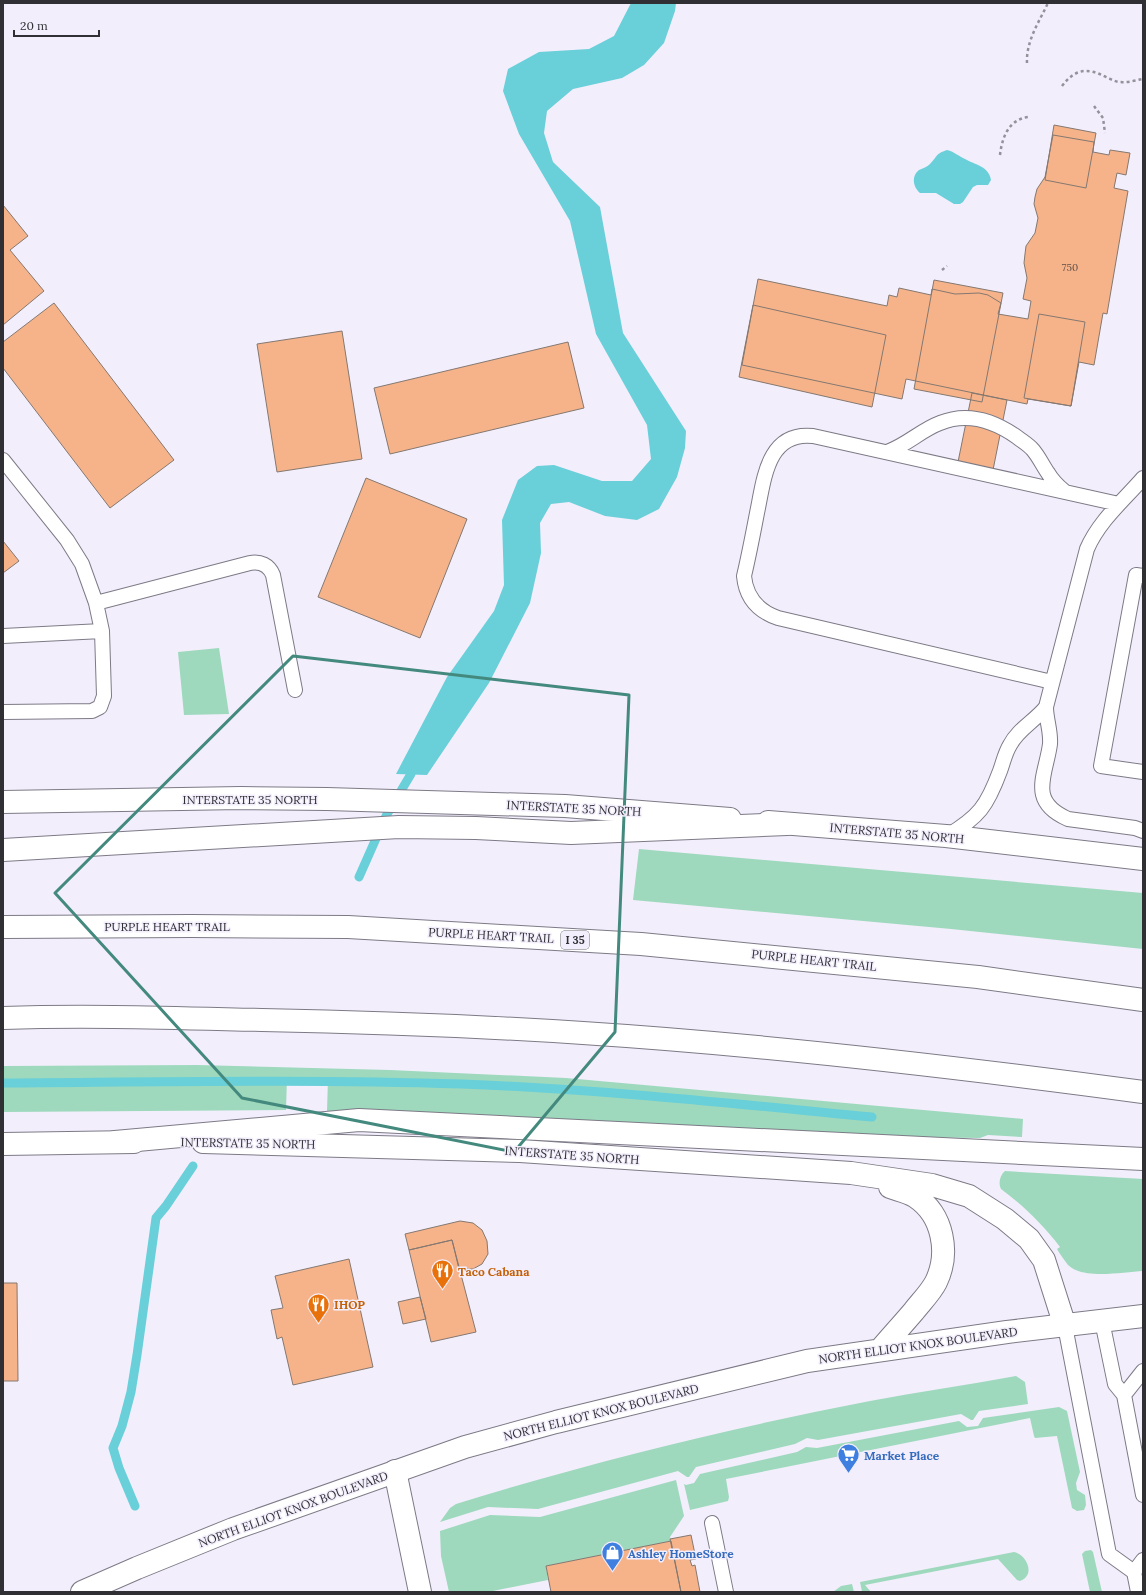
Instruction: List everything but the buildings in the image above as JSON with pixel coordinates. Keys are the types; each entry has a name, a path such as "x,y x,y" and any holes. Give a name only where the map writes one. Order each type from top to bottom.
{"main road":[{"name":"INTERSTATE 35 NORTH","path":"3,802 241,798 565,806 946,836 1143,859"},
{"path":"3,850 399,827 476,828 571,832 787,824"},
{"name":"PURPLE HEART TRAIL","path":"3,927 348,927 634,943 978,977 1143,1000"},
{"path":"3,1018 186,1019 387,1023 583,1033 824,1053 1143,1092"},
{"path":"115,1142 359,1120 1143,1159"},
{"name":"INTERSTATE 35 NORTH","path":"3,1144 166,1141 520,1151 851,1173 932,1185 969,1196 1005,1218 1029,1239 1044,1260 1065,1326"},
{"path":"851,1173 916,1197 932,1213 941,1230 943,1250 942,1265 936,1282 926,1297 880,1350"},
{"name":"NORTH ELLIOT KNOX BOULEVARD","path":"82,1592 233,1529 395,1471 465,1447 563,1420 807,1361 1007,1332 1143,1316"},
{"path":"395,1471 420,1592"}],"lane":[{"path":"887,452 898,448 929,428 953,418 986,420 1012,433 1034,450 1055,483 1064,492"},
{"path":"1052,682 778,618 761,610 754,603 746,590 744,576 767,466 778,448 785,441 803,435 887,452 1119,504"},
{"path":"3,460 78,556 84,568 96,603 102,631 104,696 100,708 88,711 3,712"},
{"path":"1143,478 1136,495 1119,504 1098,527 1087,549 1046,707 1046,715 1050,730 1050,743 1041,788 1043,796 1060,815 1068,818 1135,828 1143,831"},
{"path":"96,603 250,563 264,564 273,575 295,690"},
{"path":"1143,576 1136,575 1101,766 1143,772"},
{"path":"3,636 102,631"},
{"path":"946,836 971,820 986,804 1009,746 1024,727 1046,707"},
{"path":"1102,1321 1116,1384 1124,1395 1143,1495"},
{"path":"1065,1326 1109,1554 1134,1572 1138,1592"},
{"path":"1124,1395 1143,1371"},
{"path":"712,1523 726,1592"},
{"path":"1134,1572 1143,1560"}],"path":[{"path":"1027,63 1026,54 1034,32 1048,3"},
{"path":"1062,86 1075,73 1086,70 1096,72 1113,81 1122,82 1143,79"},
{"path":"1094,106 1103,118 1105,133"},
{"path":"1000,155 1002,143 1012,124 1019,118 1028,117"},
{"path":"942,270 947,266"}],"highlighted area":[{"path":"293,656 629,695 615,1032 514,1152 242,1098 55,893"}],"green space":[{"path":"219,648 229,714 184,715 178,652"},
{"path":"639,849 1143,893 1143,949 951,929 633,900"},
{"path":"197,1065 390,1070 566,1078 1023,1119 1022,1137 988,1135 980,1138 901,1137 327,1111 328,1078 287,1077 286,1110 3,1112 3,1066"},
{"path":"1005,1171 1143,1179 1143,1271 1093,1274 1075,1270 1068,1265 1057,1249 1060,1247 1047,1231 1033,1216 1001,1189 1000,1179"},
{"path":"1016,1376 1025,1382 1028,1404 979,1411 973,1420 961,1414 818,1440 807,1438 795,1444 696,1467 689,1477 678,1471 538,1509 488,1507 440,1522 450,1508 456,1504 610,1460 713,1434 818,1411"},
{"path":"1059,1407 1067,1411 1080,1472 1076,1483 1077,1490 1085,1495 1086,1505 1084,1510 1077,1511 1072,1508 1057,1436 1035,1438 1030,1418 726,1479 729,1497 728,1501 690,1510 684,1484 694,1483 700,1474 797,1452 806,1447 817,1448 959,1421 967,1427 978,1426 983,1418"},
{"path":"676,1480 684,1516 670,1537 671,1541 546,1566 548,1580 488,1592 449,1592 441,1556 440,1531 490,1515 540,1517"},
{"path":"1091,1550 1093,1552 1102,1592 1090,1592 1082,1554 1085,1551"},
{"path":"1014,1552 1023,1557 1028,1565 1028,1574 1020,1581 1017,1580 998,1559 865,1585 871,1592 862,1592 860,1582"},
{"path":"852,1584 854,1592 833,1592 841,1586"}],"water":[{"path":"631,3 676,3 675,11 664,43 644,65 622,78 573,89 547,111 544,133 553,162 600,207 623,333 686,431 685,448 677,477 659,509 637,520 605,516 569,502 551,504 540,523 541,553 530,603 489,683 427,775 396,774 447,677 494,611 504,585 502,520 518,480 537,466 554,465 602,481 632,481 651,459 647,425 596,334 570,221 519,134 503,91 508,69 539,52 589,49 614,36"},
{"path":"947,150 981,166 990,175 991,180 988,185 977,185 973,187 960,204 954,204 936,193 920,193 914,185 916,172 929,165 938,154"}],"waterway":[{"path":"359,877 386,816 411,774"},
{"path":"3,1083 290,1081 462,1084 616,1093 872,1117"},
{"path":"135,1506 119,1468 113,1448 122,1426 131,1392 156,1218 193,1166"}],"place":[{"name":"Taco Cabana","path":"442,1290"},
{"name":"IHOP","path":"319,1324"},
{"name":"Market Place","path":"849,1474"},
{"name":"Ashley HomeStore","path":"612,1572"}]}
